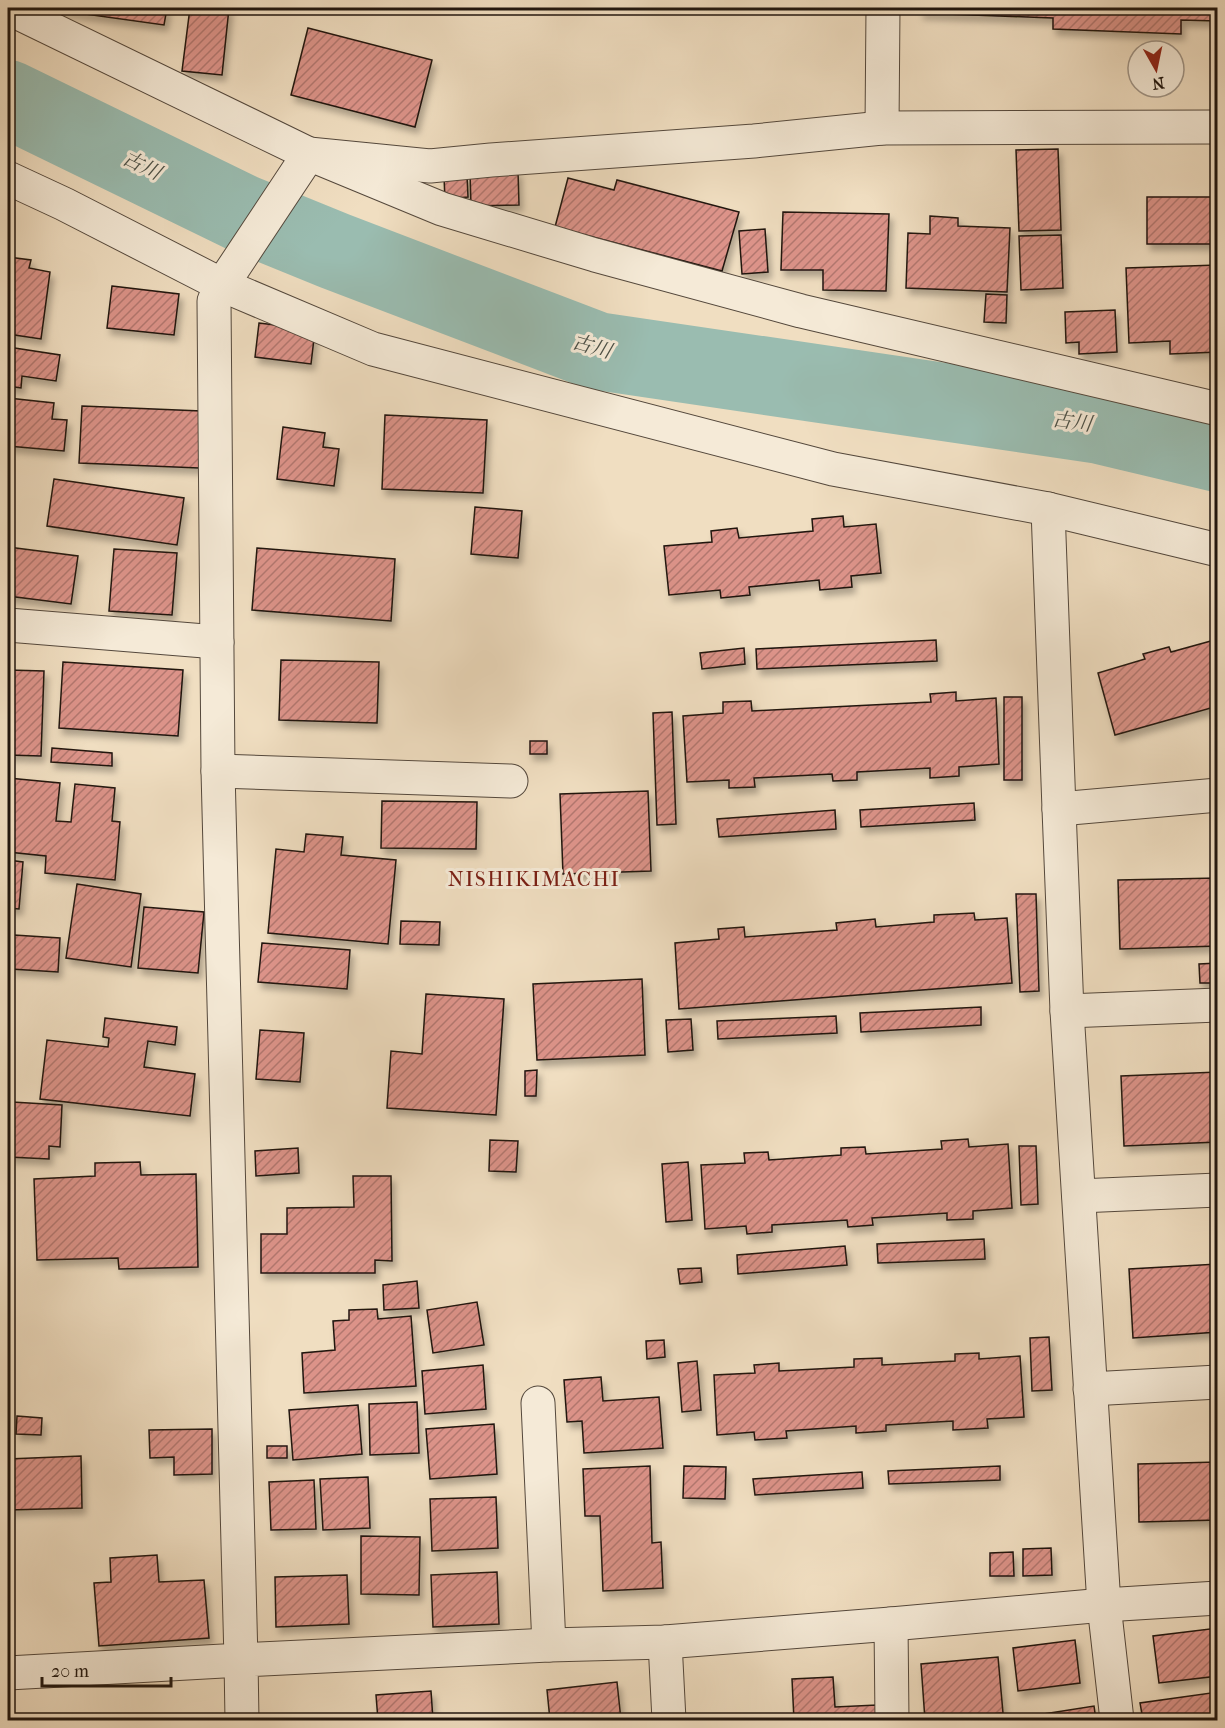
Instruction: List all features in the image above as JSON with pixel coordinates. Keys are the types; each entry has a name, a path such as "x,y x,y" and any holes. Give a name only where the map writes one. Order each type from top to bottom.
{"street":[{"path":"8,8 309,154 442,209 595,255 801,311 1218,410"},
{"path":"882,128 883,8"},
{"path":"309,154 430,166 754,141 882,128 1218,127"},
{"path":"242,1720 218,771 214,302 222,285 309,154"},
{"path":"8,178 222,285 373,349 833,469 1048,508 1218,550"},
{"path":"1048,508 1067,1011 1104,1605 1117,1720"},
{"path":"8,625 217,642"},
{"path":"218,771 511,781"},
{"path":"1059,809 1218,795"},
{"path":"1067,1011 1218,1005"},
{"path":"1079,1196 1218,1190"},
{"path":"1090,1389 1218,1382"},
{"path":"538,1403 549,1646"},
{"path":"8,1673 241,1660 664,1642 1104,1605 1218,1598"},
{"path":"891,1624 892,1720"},
{"path":"664,1642 669,1720"}],"building":[{"path":"42,8 167,8 164,25"},
{"path":"190,8 229,8 222,75 182,71"},
{"path":"920,8 1218,8 1218,21 1181,20 1181,34 1053,29 1053,18 920,13"},
{"path":"308,28 432,60 415,127 291,95"},
{"path":"1058,149 1061,230 1019,231 1016,150"},
{"path":"518,171 519,205 471,206 470,172"},
{"path":"467,175 468,197 445,199 444,177"},
{"path":"568,178 614,190 617,180 739,212 722,271 555,227"},
{"path":"1147,197 1213,197 1213,244 1147,244"},
{"path":"783,212 889,214 886,291 823,290 823,270 781,270"},
{"path":"930,216 958,218 958,226 1010,228 1007,292 906,288 908,233 930,234"},
{"path":"765,229 768,272 742,274 739,231"},
{"path":"1061,235 1063,288 1021,290 1019,236"},
{"path":"8,257 31,260 29,268 50,272 41,339 8,334"},
{"path":"1218,265 1218,352 1170,354 1170,341 1129,343 1126,268"},
{"path":"112,286 179,294 174,335 107,328"},
{"path":"986,294 1007,295 1006,323 984,322"},
{"path":"1115,310 1117,352 1079,354 1079,342 1066,343 1065,312"},
{"path":"259,323 315,330 311,364 255,357"},
{"path":"8,347 60,355 56,381 22,376 21,388 8,386"},
{"path":"8,398 54,403 52,419 67,420 64,451 8,446"},
{"path":"82,406 201,411 199,468 79,463"},
{"path":"385,415 487,420 483,493 382,489"},
{"path":"283,427 325,433 323,447 339,449 334,486 277,479"},
{"path":"54,479 184,498 177,545 47,526"},
{"path":"475,507 522,511 518,558 471,554"},
{"path":"843,516 844,527 876,524 881,573 851,576 852,587 820,590 819,580 749,587 750,595 721,598 720,590 669,595 664,546 712,542 711,531 737,528 739,538 813,531 812,519"},
{"path":"8,547 78,556 71,604 8,596"},
{"path":"257,548 395,559 391,621 252,610"},
{"path":"114,549 177,553 172,615 109,611"},
{"path":"1218,639 1218,706 1115,735 1098,673 1145,659 1143,654 1169,647 1171,652"},
{"path":"936,640 937,661 757,669 756,649"},
{"path":"744,648 745,664 702,669 700,653"},
{"path":"281,660 379,662 377,723 279,720"},
{"path":"63,662 183,670 178,736 59,728"},
{"path":"8,670 44,671 41,756 8,755"},
{"path":"956,692 956,701 996,698 999,764 959,767 959,776 930,778 930,768 857,772 857,780 833,781 832,774 754,778 755,787 729,788 729,780 687,782 683,716 723,713 723,702 751,701 752,711 931,702 930,694"},
{"path":"1004,697 1022,697 1022,780 1004,780"},
{"path":"672,712 676,824 657,825 653,713"},
{"path":"530,741 547,741 547,754 530,754"},
{"path":"52,748 112,753 112,766 51,762"},
{"path":"8,778 60,783 56,821 71,822 75,784 115,788 112,821 120,822 115,880 45,873 46,856 8,852"},
{"path":"648,791 651,871 563,874 560,794"},
{"path":"382,801 477,802 476,849 381,848"},
{"path":"974,803 975,820 861,827 860,810"},
{"path":"835,810 836,829 719,837 717,819"},
{"path":"306,834 343,837 341,855 396,860 388,944 268,933 276,849 304,852"},
{"path":"8,860 23,862 19,909 8,908"},
{"path":"1218,878 1218,946 1120,949 1118,880"},
{"path":"77,884 141,894 131,967 66,958"},
{"path":"1016,894 1036,894 1039,991 1020,992"},
{"path":"144,907 204,912 198,973 138,968"},
{"path":"974,913 975,920 1007,918 1012,983 679,1009 675,943 719,939 718,929 744,927 745,937 837,930 836,923 875,919 876,927 934,922 934,915"},
{"path":"401,921 440,922 439,945 400,944"},
{"path":"14,935 60,938 58,972 11,969"},
{"path":"262,943 350,950 347,989 258,982"},
{"path":"1218,963 1218,983 1200,983 1199,964"},
{"path":"642,979 645,1055 537,1060 533,984"},
{"path":"426,994 504,999 496,1115 387,1108 391,1051 422,1054"},
{"path":"981,1007 981,1025 861,1032 860,1013"},
{"path":"836,1016 837,1033 718,1039 717,1021"},
{"path":"105,1018 177,1027 175,1045 148,1041 144,1067 195,1074 190,1116 40,1099 47,1040 108,1047 109,1038 103,1037"},
{"path":"691,1019 693,1050 668,1052 666,1020"},
{"path":"260,1030 304,1033 300,1082 256,1079"},
{"path":"537,1070 536,1096 525,1096 525,1071"},
{"path":"1218,1072 1218,1142 1124,1146 1121,1076"},
{"path":"12,1102 62,1105 60,1147 49,1146 49,1159 9,1157"},
{"path":"968,1139 969,1147 1008,1144 1012,1208 973,1211 973,1219 947,1220 947,1213 872,1218 873,1225 848,1227 847,1220 772,1225 772,1232 747,1234 746,1226 705,1229 701,1165 745,1163 744,1153 768,1152 769,1160 841,1155 841,1148 865,1147 866,1154 942,1149 941,1141"},
{"path":"490,1140 518,1141 516,1172 489,1171"},
{"path":"1019,1146 1036,1146 1038,1204 1021,1205"},
{"path":"298,1148 299,1173 256,1176 255,1151"},
{"path":"1212,1152 1218,1152 1218,1172 1212,1172"},
{"path":"140,1162 141,1175 196,1174 198,1267 119,1269 118,1258 37,1260 34,1179 95,1176 95,1163"},
{"path":"688,1162 692,1220 666,1222 662,1164"},
{"path":"353,1176 391,1176 392,1261 375,1260 375,1273 261,1273 261,1234 287,1234 287,1208 354,1207"},
{"path":"984,1239 985,1259 878,1263 877,1244"},
{"path":"845,1246 847,1265 738,1274 737,1255"},
{"path":"1218,1264 1218,1332 1133,1338 1129,1269"},
{"path":"701,1268 702,1282 680,1284 678,1269"},
{"path":"417,1281 419,1308 384,1310 383,1285"},
{"path":"477,1302 484,1345 433,1353 427,1310"},
{"path":"377,1309 378,1319 411,1316 416,1386 304,1393 302,1353 335,1350 333,1321 349,1320 349,1310"},
{"path":"1049,1337 1052,1390 1032,1391 1030,1338"},
{"path":"664,1340 665,1357 647,1359 646,1341"},
{"path":"979,1353 979,1359 1020,1356 1024,1417 987,1419 988,1428 953,1430 953,1421 886,1425 886,1431 856,1433 856,1426 786,1431 787,1438 755,1440 754,1432 717,1435 714,1375 755,1373 754,1365 779,1363 779,1371 854,1367 854,1359 882,1358 882,1365 955,1361 955,1354"},
{"path":"697,1361 701,1410 682,1412 678,1363"},
{"path":"483,1365 486,1409 425,1414 422,1371"},
{"path":"601,1377 603,1401 659,1397 663,1448 584,1453 582,1421 567,1422 564,1380"},
{"path":"417,1402 419,1453 370,1455 369,1404"},
{"path":"358,1405 362,1454 293,1460 289,1410"},
{"path":"17,1416 42,1418 41,1435 16,1434"},
{"path":"494,1424 497,1474 430,1479 426,1429"},
{"path":"212,1429 212,1474 174,1475 174,1457 150,1458 149,1430"},
{"path":"267,1446 287,1446 287,1458 267,1458"},
{"path":"81,1456 82,1508 8,1510 8,1459"},
{"path":"1218,1462 1218,1520 1139,1522 1138,1464"},
{"path":"650,1466 652,1543 661,1542 663,1588 603,1591 600,1516 585,1516 583,1469"},
{"path":"684,1466 726,1467 725,1499 683,1498"},
{"path":"1000,1466 1000,1480 889,1484 888,1471"},
{"path":"862,1472 863,1488 755,1495 753,1479"},
{"path":"368,1477 370,1528 323,1530 320,1479"},
{"path":"314,1480 316,1529 271,1530 269,1482"},
{"path":"496,1497 498,1548 432,1551 430,1499"},
{"path":"361,1536 420,1537 419,1595 361,1594"},
{"path":"1051,1548 1052,1575 1023,1576 1023,1549"},
{"path":"1013,1552 1014,1576 990,1576 990,1553"},
{"path":"157,1555 159,1582 204,1580 209,1638 99,1646 94,1583 111,1582 110,1558"},
{"path":"497,1572 499,1624 433,1627 431,1575"},
{"path":"347,1575 349,1624 276,1627 275,1577"},
{"path":"1218,1628 1218,1676 1159,1683 1153,1636"},
{"path":"1075,1640 1080,1683 1018,1691 1013,1648"},
{"path":"998,1657 1003,1713 925,1720 921,1664"},
{"path":"833,1677 835,1707 877,1705 878,1720 794,1720 792,1679"},
{"path":"617,1682 621,1720 550,1720 547,1690"},
{"path":"431,1691 433,1720 378,1720 376,1695"},
{"path":"1218,1692 1218,1720 1143,1720 1140,1703"},
{"path":"1094,1706 1096,1720 1012,1720 1012,1719"}],"waterway":[{"name":"古川","path":"8,99 244,214 597,351 1100,425 1218,453"}],"district":[{"name":"NISHIKIMACHI","path":"534,879"}]}
